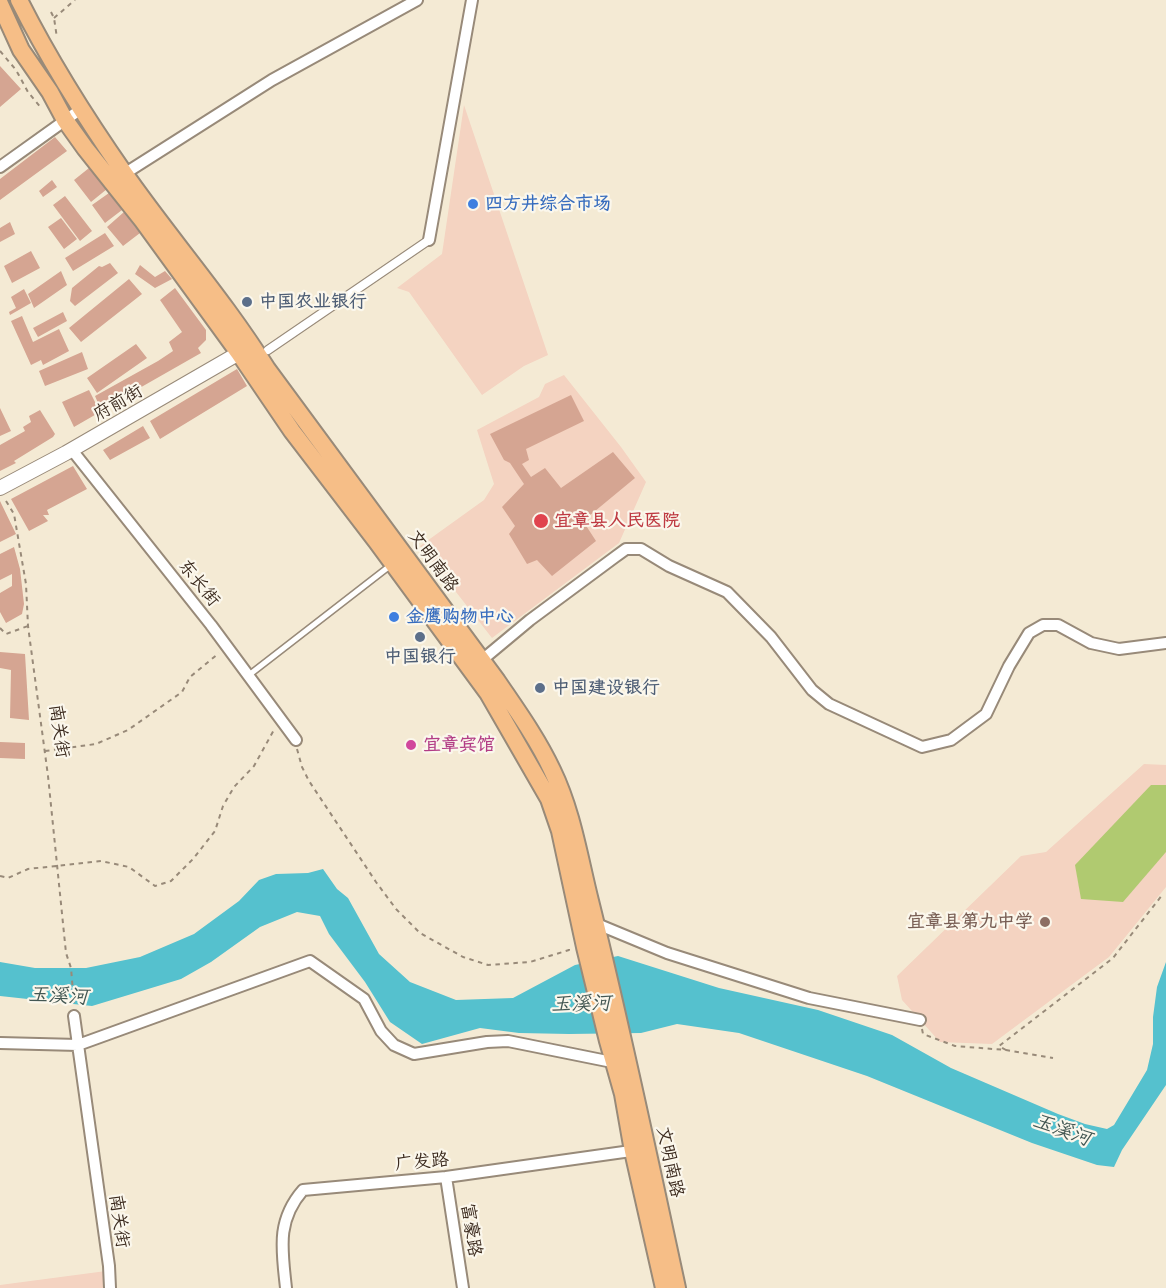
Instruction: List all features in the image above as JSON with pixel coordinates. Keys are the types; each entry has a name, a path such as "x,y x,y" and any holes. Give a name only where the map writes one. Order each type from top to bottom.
{"main road":[{"path":"7,4 45,51 124,174 253,349"},
{"path":"7,4 21,50 50,92 60,123 85,148 143,221 253,349"},
{"name":"文明南路","path":"253,349 398,560 482,660 524,720 562,792 597,924 616,1043 640,1150 677,1288"},
{"path":"398,560 488,693 549,799 560,831 588,960 616,1043"},
{"path":"640,1150 664,1288"}],"street":[{"path":"124,174 272,80 417,0"},
{"path":"253,349 429,240 472,0"},
{"path":"0,167 81,109"},
{"name":"府前街","path":"0,488 253,349"},
{"name":"东长街","path":"72,450 227,647 296,740"},
{"path":"482,660 530,620 626,549 641,549 669,567 727,592 771,637 812,690 829,704 922,747 951,740 986,714 1009,666 1029,633 1043,625 1058,626 1091,643 1119,649 1166,643"},
{"path":"597,924 667,952 809,998 920,1020"},
{"path":"0,1043 78,1045 310,961 364,999 381,1031 394,1045 414,1054 487,1042 508,1041 622,1064"},
{"name":"南关街","path":"74,1016 109,1266 110,1288"},
{"name":"广发路","path":"286,1288 281,1243 291,1204 303,1190 446,1177 640,1150"},
{"name":"富豪路","path":"446,1177 463,1288"}],"lane":[{"path":"248,675 398,560"}],"path":[{"path":"54,18 75,0"},
{"path":"51,12 54,18 57,46"},
{"path":"0,51 16,70 28,92 60,123"},
{"name":"南关街","path":"6,501 14,514 26,584 28,626 45,751 66,953 71,968 74,1016"},
{"path":"0,628 6,634 28,626"},
{"path":"45,751 96,744 128,730 182,692 189,677 227,647"},
{"path":"0,876 8,878 28,869 101,861 129,867 155,886 171,881 193,859 215,831 223,806 268,743 279,717"},
{"path":"296,740 300,761 309,781 375,882 396,909 420,933 463,957 488,965 530,962 548,957 569,950 568,942"},
{"path":"1006,1050 999,1046 1113,958 1163,894"},
{"path":"920,1020 923,1034 955,1046 1006,1050 1053,1058"}],"shaded area":[{"name":"四方井综合市场","path":"464,105 548,355 524,366 482,395 409,292 397,288 442,254"},
{"name":"宜章县人民医院","path":"564,375 646,482 619,543 492,638 420,546 484,500 494,484 477,430 539,397 545,384"},
{"name":"宜章县第九中学","path":"1144,764 1166,765 1166,887 1109,957 992,1044 940,1042 902,1000 897,976 1021,856 1046,852"},
{"path":"106,1271 107,1288 0,1288 0,1285"}],"green space":[{"path":"1151,785 1166,785 1166,852 1123,902 1081,899 1075,865"}],"water":[{"name":"玉溪河","path":"323,869 337,889 348,898 379,954 410,982 456,1000 513,998 575,965 618,956 719,988 818,1010 892,1035 951,1068 1058,1114 1107,1129 1114,1125 1147,1070 1153,1044 1153,1017 1157,987 1166,962 1166,1085 1122,1150 1114,1167 1097,1165 1032,1143 867,1076 739,1033 677,1024 641,1033 519,1033 480,1028 422,1044 390,1022 365,982 329,934 320,916 297,912 260,927 211,962 181,979 92,1006 0,996 0,962 35,968 86,968 140,957 194,934 239,901 259,880 276,874 308,873"}],"building":[{"path":"0,66 21,89 0,107"},
{"path":"55,137 67,151 0,200 0,179"},
{"path":"89,168 107,189 91,202 74,180"},
{"path":"52,180 57,187 43,197 39,191"},
{"path":"109,193 122,210 105,223 92,205"},
{"path":"65,196 92,231 80,241 53,205"},
{"path":"124,212 140,233 123,246 107,227"},
{"path":"61,218 77,239 64,249 48,227"},
{"path":"10,222 15,234 0,242 0,228"},
{"path":"105,233 114,246 73,271 65,258"},
{"path":"31,251 40,268 12,283 4,266"},
{"path":"110,263 118,273 75,306 70,301 72,288 99,266"},
{"path":"140,265 155,277 165,271 172,279 155,288 135,274"},
{"path":"61,271 67,285 34,308 28,294"},
{"path":"129,279 142,294 81,342 69,328"},
{"path":"175,288 206,330 206,340 198,348 201,353 101,410 95,396 173,351 169,342 182,332 160,300"},
{"path":"24,289 31,303 10,315 9,312 16,308 11,297"},
{"path":"63,312 67,321 38,337 33,328"},
{"path":"22,316 33,342 59,329 69,351 43,365 41,360 31,365 11,321"},
{"path":"136,344 147,358 97,393 87,378"},
{"path":"82,352 88,369 45,386 39,371"},
{"path":"237,369 247,386 160,439 150,421"},
{"path":"89,390 100,412 74,427 62,402"},
{"path":"571,395 584,421 526,449 529,460 522,464 531,477 545,468 561,488 613,452 635,478 583,521 596,541 552,576 537,560 527,564 509,534 515,526 502,507 524,484 510,463 504,460 490,434"},
{"path":"0,408 11,431 0,436"},
{"path":"40,410 55,434 14,461 16,463 0,471 0,445 25,431 23,427 31,422 29,416"},
{"path":"143,426 150,438 110,460 103,450"},
{"path":"73,466 87,489 47,510 49,515 43,515 48,521 29,531 11,499"},
{"path":"0,501 16,534 0,542"},
{"path":"14,547 20,569 24,604 22,614 6,623 0,612 0,593 12,586 12,574 0,580 0,554"},
{"path":"0,652 25,654 29,720 10,718 11,670 0,668"},
{"path":"0,742 25,743 25,759 0,758"}],"place":[{"name":"四方井综合市场","path":"473,204"},
{"name":"中国农业银行","path":"247,302"},
{"name":"宜章县人民医院","path":"541,521"},
{"name":"金鹰购物中心","path":"394,617"},
{"name":"中国银行","path":"420,637"},
{"name":"中国建设银行","path":"540,688"},
{"name":"宜章宾馆","path":"411,745"},
{"name":"宜章县第九中学","path":"1045,922"}]}
